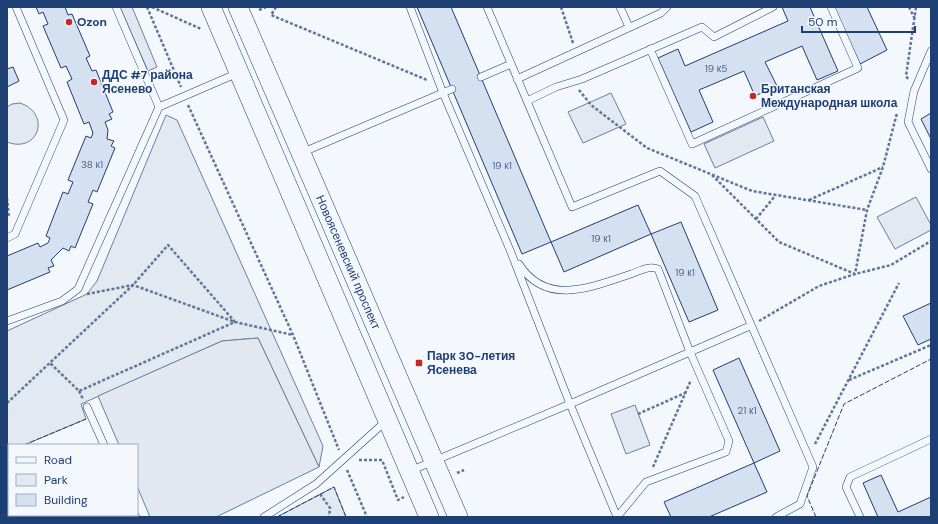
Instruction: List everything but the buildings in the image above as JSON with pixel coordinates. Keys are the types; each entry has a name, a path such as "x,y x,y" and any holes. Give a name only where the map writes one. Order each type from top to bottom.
{"street":[{"name":"Новоясеневский проспект","path":"211,7 429,517"},
{"name":"Новоясеневский проспект","path":"238,7 300,154 458,517"}],"lane":[{"path":"7,238 16,234 64,120 16,7"},
{"path":"116,7 159,107"},
{"path":"410,7 442,89 510,250 570,404 617,517 646,482 726,452 729,440 690,352 658,269 653,267 648,268 595,286 555,291 534,283 524,272 510,250"},
{"path":"487,7 572,207 660,171 695,196 750,326 813,467 800,504 776,517"},
{"path":"620,7 629,28"},
{"path":"517,79 629,28 660,13 667,7"},
{"path":"527,101 556,87 702,27 714,37 773,7"},
{"path":"650,49 692,144 858,68 831,7"},
{"path":"931,51 914,91 908,122 931,169"},
{"path":"481,77 511,64"},
{"path":"7,321 62,301 78,289 159,107 240,73"},
{"path":"300,154 442,89 452,89"},
{"path":"410,472 750,326"},
{"path":"87,407 104,444"},
{"path":"264,517 316,484 388,419"},
{"path":"860,517 846,487 850,477 931,439"}],"path":[{"path":"147,7 184,96 293,335 342,459 367,517"},
{"path":"152,7 202,29"},
{"path":"259,10 266,7"},
{"path":"276,7 271,16 442,89"},
{"path":"561,7 568,29"},
{"path":"909,7 915,19"},
{"path":"904,84 916,7"},
{"path":"906,76 914,91"},
{"path":"573,81 591,105 647,148 752,191 867,210"},
{"path":"855,274 867,210 883,167 899,107"},
{"path":"808,200 883,167"},
{"path":"712,175 779,242 855,274"},
{"path":"756,219 775,195"},
{"path":"7,198 10,224"},
{"path":"750,326 819,286 855,274 891,266 931,241"},
{"path":"7,403 133,285 168,246 235,322"},
{"path":"809,457 898,283"},
{"path":"78,289 87,294 133,285 235,322 293,335"},
{"path":"50,363 79,391 235,322"},
{"path":"848,380 931,346"},
{"path":"646,482 697,367"},
{"path":"638,414 686,392"},
{"path":"342,459 382,460 398,500"},
{"path":"316,484 319,493 330,508 329,517"}],"green space":[{"path":"611,93 626,124 583,143 568,112"},
{"path":"20,103 30,108 36,115 38,123 37,131 33,138 27,143 18,144 7,142 7,107 12,104"},
{"path":"166,115 177,120 323,446 319,467 258,338 222,341 81,404 86,419 26,444 8,444 7,452 7,331 87,294 97,281"},
{"path":"763,117 774,141 715,168 704,144"},
{"path":"916,197 931,225 931,230 895,249 877,217"},
{"path":"635,405 650,445 626,454 611,414"},
{"path":"334,487 346,517 277,517"}],"shaded area":[{"path":"120,7 132,7 157,67 148,71"},
{"path":"258,338 319,467 216,517 150,517 138,488 138,444 119,444 98,396 222,341"}],"fence":[{"path":"816,517 807,496 844,404 931,359"},
{"path":"26,444 86,419"},
{"path":"277,517 334,487 346,517"}],"place":[{"name":"Ozon","path":"69,22"},
{"name":"ДДС #7 района Ясенево","path":"94,82"},
{"name":"Британская Международная школа","path":"753,96"},
{"name":"Парк 30-летия Ясенева","path":"419,363"}]}
